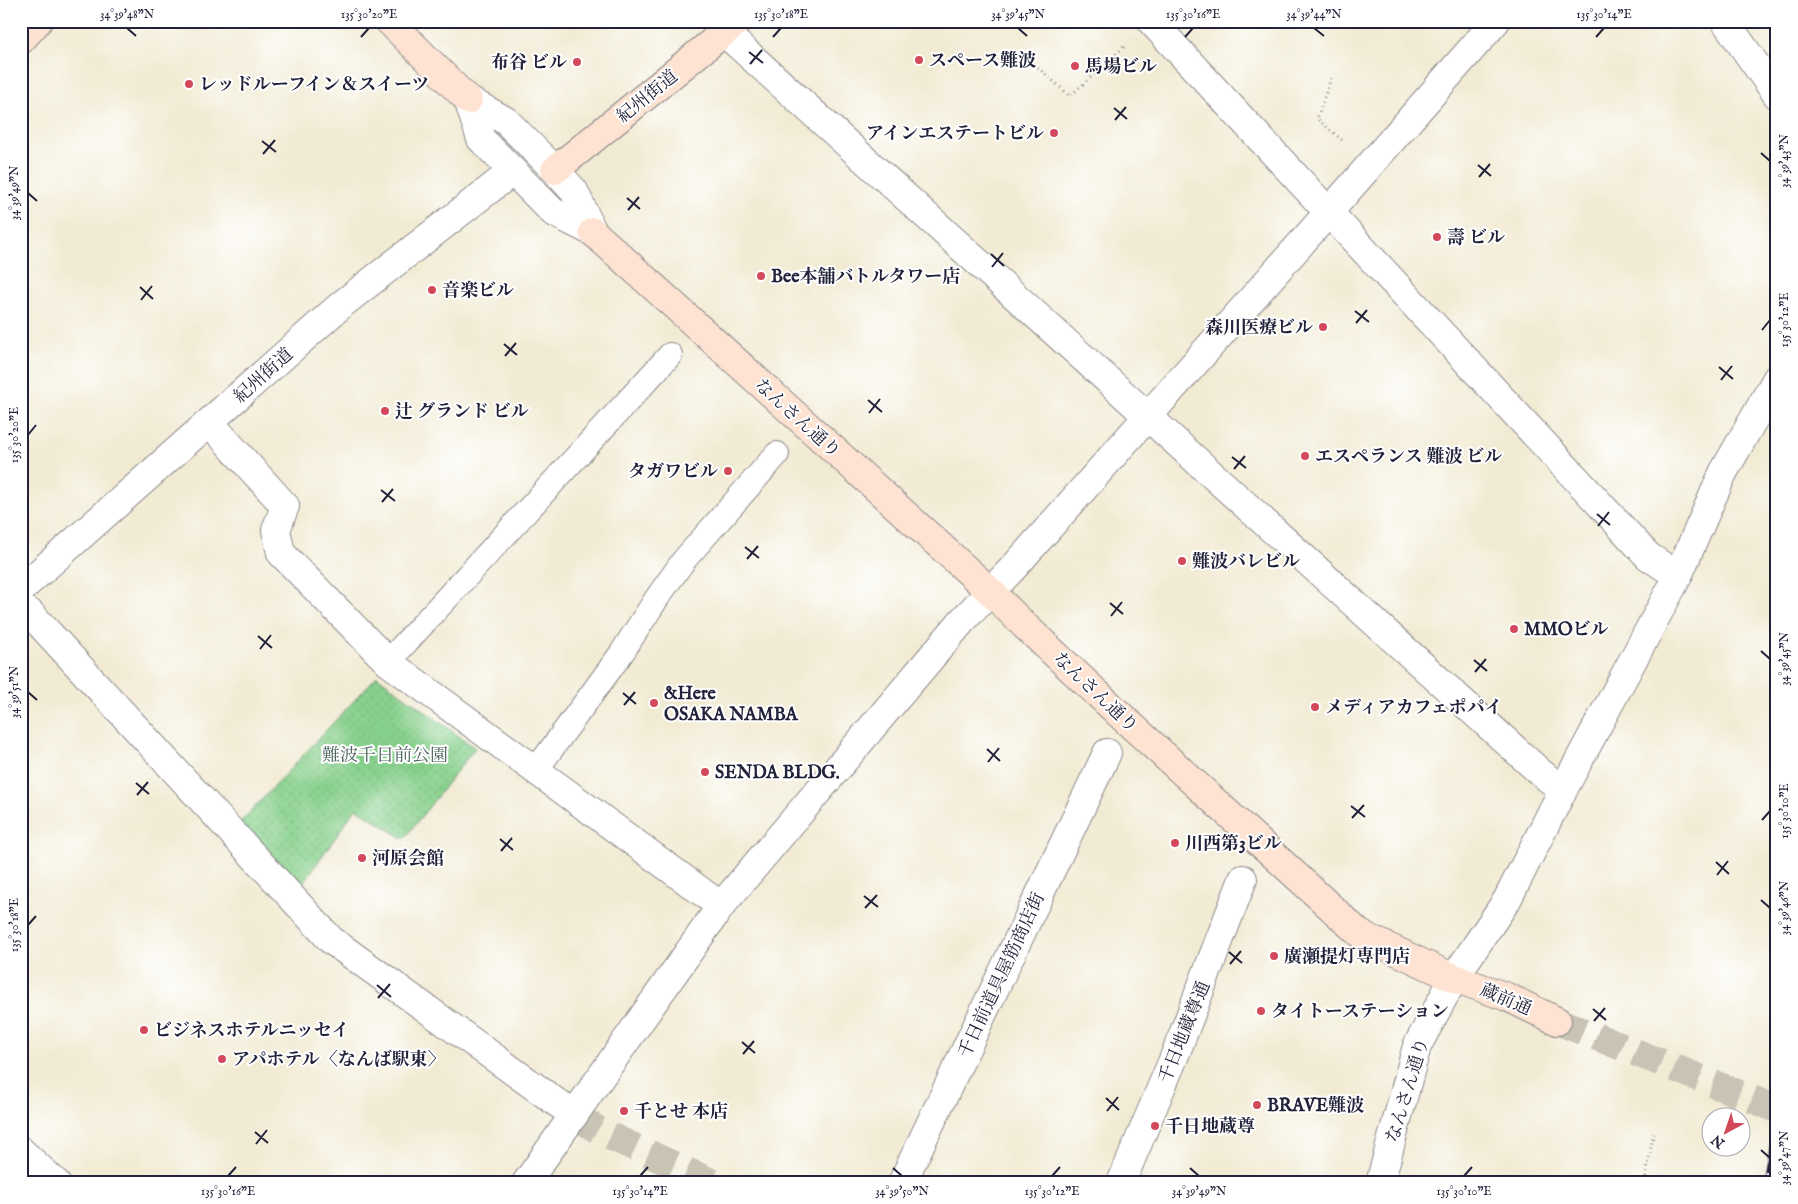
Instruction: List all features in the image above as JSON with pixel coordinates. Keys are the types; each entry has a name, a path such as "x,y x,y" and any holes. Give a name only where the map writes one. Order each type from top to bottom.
{"street":[{"path":"21,40 38,21"},
{"name":"なんさん通り","path":"389,21 468,100 506,121 555,170 574,191 593,232"},
{"path":"1151,21 1648,556 1678,576"},
{"path":"526,1183 721,906 936,651 1015,566 1496,21"},
{"path":"1725,21 1777,95"},
{"path":"731,27 1147,416 1541,773 1563,790"},
{"name":"紀州街道","path":"555,170 731,27"},
{"name":"なんさん通り","path":"468,100 481,139 553,212 593,232 990,591 1024,625 1360,934 1454,978 1417,1046 1380,1183"},
{"name":"紀州街道","path":"21,589 341,305 513,171"},
{"path":"1454,978 1507,900 1563,790 1678,576 1724,473 1777,378"},
{"path":"210,423 284,506 276,530 281,553 388,662 721,906"},
{"path":"21,608 30,613 331,940 574,1115"},
{"name":"千日前道具屋筋商店街","path":"902,1183 1104,760"},
{"name":"千日地蔵尊通","path":"1120,1183 1175,1055 1243,879"},
{"name":"蔵前通","path":"1454,978 1507,997 1557,1021"},
{"path":"21,1151 56,1183"}],"lane":[{"path":"388,662 670,355"},
{"path":"536,770 621,654 684,560 777,454"}],"path":[{"path":"1023,54 1070,96 1130,40"},
{"path":"1331,78 1317,119 1347,145"},
{"path":"1645,1183 1654,1130"}],"green space":[{"name":"難波千日前公園","path":"377,676 475,748 404,839 356,808 299,889 237,826"}],"tunnel":[{"path":"1557,1021 1777,1109"},
{"path":"574,1115 601,1132 713,1183"}],"railway":[{"path":"1765,1183 1777,1111"}],"place":[{"name":"スペース難波","path":"919,60"},
{"name":"布谷 ビル","path":"577,62"},
{"name":"馬場ビル","path":"1075,66"},
{"name":"レッドルーフイン＆スイーツ","path":"189,84"},
{"name":"アインエステートビル","path":"1054,133"},
{"name":"壽 ビル","path":"1437,237"},
{"name":"Bee本舗バトルタワー店","path":"761,276"},
{"name":"音楽ビル","path":"432,290"},
{"name":"森川医療ビル","path":"1323,327"},
{"name":"辻 グランド ビル","path":"385,411"},
{"name":"エスペランス 難波 ビル","path":"1305,456"},
{"name":"タガワビル","path":"728,471"},
{"name":"難波バレビル","path":"1182,561"},
{"name":"MMOビル","path":"1514,629"},
{"name":"&Here OSAKA NAMBA","path":"654,703"},
{"name":"メディアカフェポパイ","path":"1315,707"},
{"name":"SENDA BLDG.","path":"705,772"},
{"name":"川西第3ビル","path":"1175,843"},
{"name":"河原会館","path":"362,858"},
{"name":"廣瀬提灯専門店","path":"1274,956"},
{"name":"タイトーステーション","path":"1261,1011"},
{"name":"ビジネスホテルニッセイ","path":"144,1030"},
{"name":"アパホテル〈なんば駅東〉","path":"222,1059"},
{"name":"BRAVE難波","path":"1257,1105"},
{"name":"千とせ 本店","path":"624,1111"},
{"name":"千日地蔵尊","path":"1155,1126"}]}
